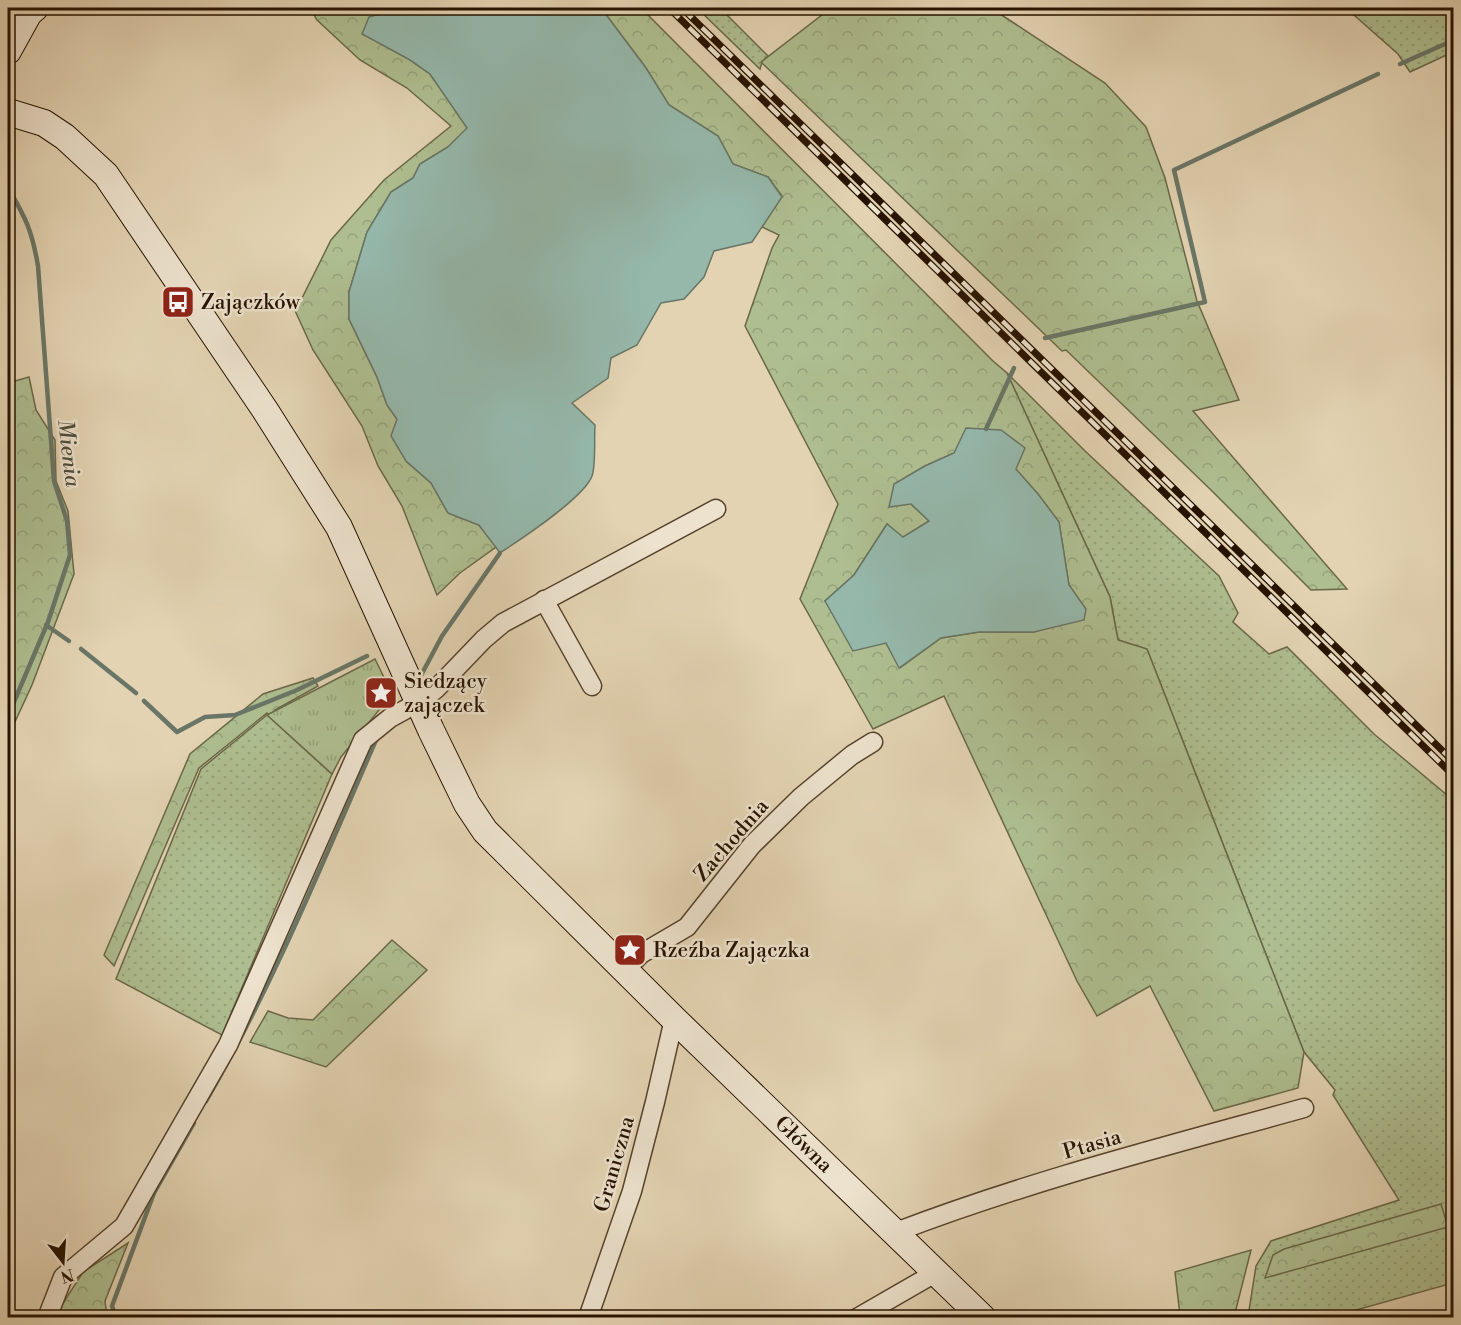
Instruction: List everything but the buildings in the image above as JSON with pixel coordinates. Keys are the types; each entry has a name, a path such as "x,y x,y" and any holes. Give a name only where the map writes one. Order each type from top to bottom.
{"main road":[{"path":"8,51 29,13 35,8"},
{"name":"Główna","path":"8,112 44,123 65,137 106,174 265,410 339,527 419,702 468,804 485,831 674,1019 983,1317"}],"street":[{"path":"47,1317 63,1277 124,1226 228,1045 363,740 390,718 419,702 436,689 484,639 503,623 716,509"},
{"path":"544,600 592,686"},
{"name":"Zachodnia","path":"625,970 641,954 687,927 752,845 801,797 852,755 873,742"},
{"name":"Graniczna","path":"588,1317 632,1191 674,1019"},
{"name":"Ptasia","path":"896,1232 934,1216 1093,1167 1304,1108"},
{"path":"857,1317 937,1272"}],"green space":[{"path":"310,8 401,8 370,17 410,60 430,74 468,128 448,147 420,164 413,178 391,192 367,232 349,292 349,319 377,377 387,405 397,419 406,461 431,483 448,513 479,525 496,547 460,573 437,595 402,506 378,466 362,426 313,350 292,304 302,298 331,240 384,180 451,126 407,88 360,60 317,20"},
{"path":"601,8 641,8 1007,373 1110,597 1118,640 1147,649 1304,1052 1298,1088 1214,1111 1150,986 1097,1016 1077,981 944,696 873,729 800,599 838,504 745,326 772,248 779,235 762,227 782,196 768,177 733,164 718,136 669,105 646,68","holes":["954,453 1015,469 1059,522 1069,585 1085,609 1034,632 979,632 941,638 900,668 886,643 825,601 854,575 887,524 903,538 929,521 895,484 925,466"]},
{"path":"697,8 720,8 768,56 762,62 760,69"},
{"path":"831,8 991,8 1105,83 1146,127 1165,178 1197,301 1239,400 1193,411 1347,589 1311,590 1066,350 1062,351 761,62"},
{"path":"1346,8 1453,8 1453,52 1410,72 1398,54"},
{"path":"1007,373 1085,451 1219,576 1238,613 1233,622 1269,654 1287,647 1374,734 1453,800 1453,1283 1331,1317 1248,1317 1256,1266 1271,1241 1399,1200 1333,1095 1335,1090 1304,1052 1147,649 1118,640 1110,597"},
{"path":"29,377 36,410 55,440 56,481 68,511 74,574 32,685 8,737 8,383"},
{"path":"375,659 392,694 341,757 332,774 267,715"},
{"path":"313,678 318,686 275,710 320,760 267,713 199,768 114,966 104,955 190,754 263,694"},
{"path":"267,715 332,774 222,1035 116,979 201,769"},
{"path":"392,940 427,970 326,1067 250,1042 268,1011 288,1018 313,1020"},
{"path":"1441,1204 1448,1227 1265,1278 1273,1255 1284,1249"},
{"path":"128,1243 105,1301 107,1317 57,1318 58,1311 83,1272"},
{"path":"1251,1250 1234,1317 1182,1318 1175,1272"}],"shaded area":[{"path":"401,8 601,8 646,68 669,105 718,136 733,164 768,177 782,197 752,242 714,251 704,277 684,299 661,303 637,345 611,358 608,378 572,403 595,425 592,476 587,485 565,506 500,553 479,525 448,513 431,483 406,461 391,436 397,419 387,405 377,377 349,319 349,292 367,232 391,192 413,178 420,164 448,147 467,128 430,74 410,60 362,34 369,17"},
{"path":"966,428 1001,430 1025,448 1016,469 1059,522 1069,585 1086,609 1084,620 1034,632 979,632 941,638 899,668 886,643 853,651 825,601 854,575 887,524 903,537 929,521 911,504 889,507 894,484 954,453"}],"waterway":[{"path":"1400,64 1454,40"},
{"path":"1045,338 1205,302 1174,170 1378,74"},
{"name":"Mienia","path":"8,188 28,225 38,266 54,481 67,521 70,555 48,622 8,716"},
{"path":"986,429 1014,368"},
{"path":"418,681 442,636 500,553"},
{"path":"46,625 69,641"},
{"path":"81,649 136,693"},
{"path":"144,701 177,732 205,717 235,715 297,690 367,656"},
{"path":"206,1101 275,968 376,740"},
{"path":"116,1318 112,1306 154,1193 194,1123"}],"railway":[{"path":"669,8 1454,776"},
{"path":"682,8 1454,762"}],"place":[{"name":"Zajączków","path":"178,302"},
{"name":"Siedzący zajączek","path":"381,693"},
{"name":"Rzeźba Zajączka","path":"630,950"}]}
